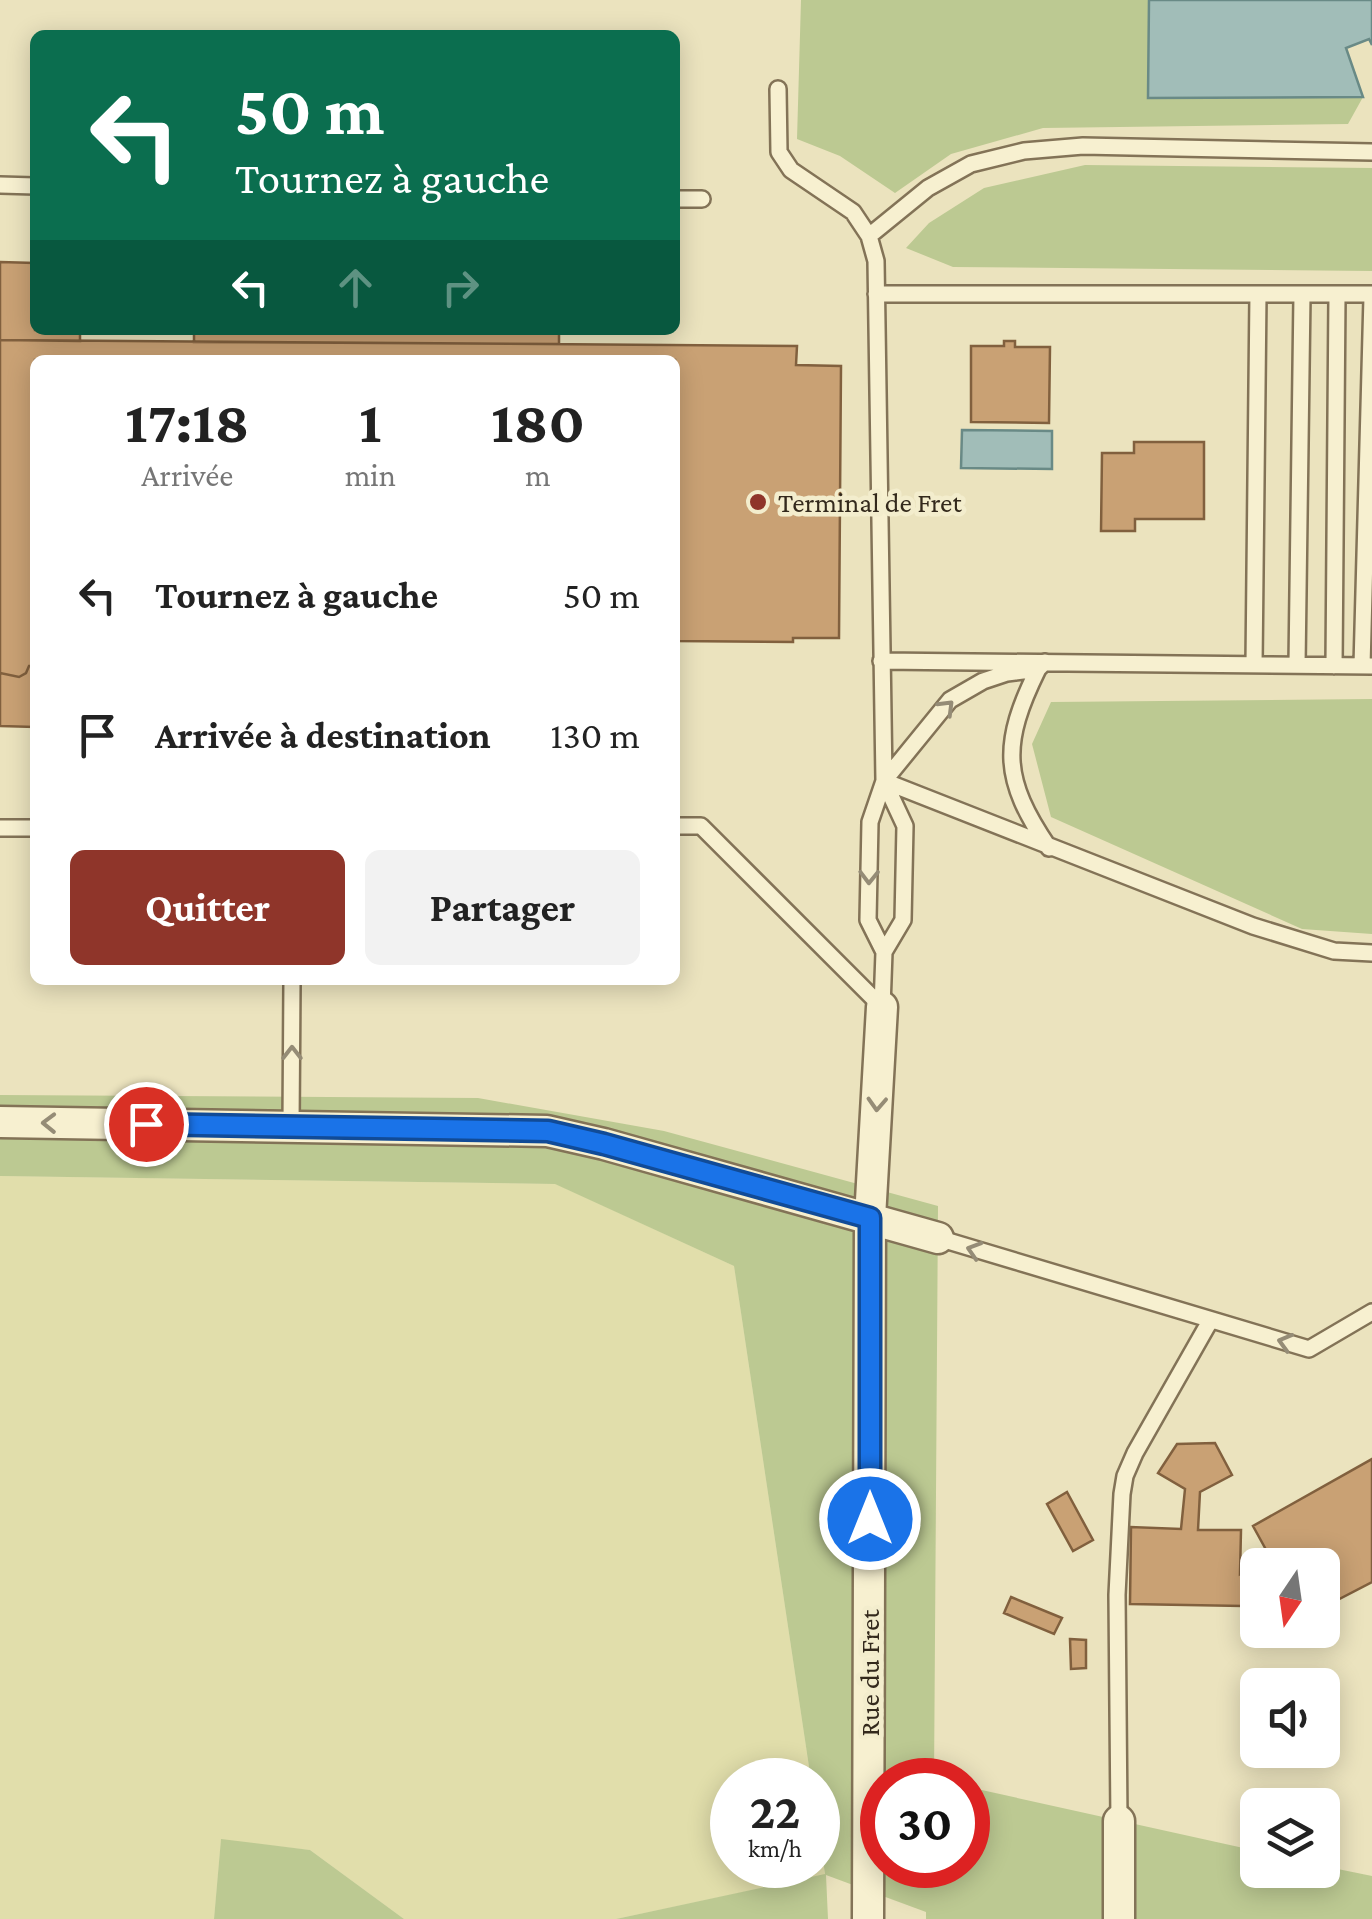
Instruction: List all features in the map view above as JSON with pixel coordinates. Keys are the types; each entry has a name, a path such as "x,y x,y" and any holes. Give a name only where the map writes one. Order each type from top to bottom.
{"street":[{"name":"Rue du Fret","path":"868,1919 870,1218 882,1007"},
{"path":"0,1122 548,1131 938,1238"},
{"path":"1119,1821 1119,1919"}],"lane":[{"path":"778,89 779,152 791,170 853,212 868,236 876,261 884,782 905,826 903,920 884,952 882,1007"},
{"path":"868,236 928,188 971,164 1024,151 1083,146 1372,152"},
{"path":"0,185 30,186"},
{"path":"680,199 702,199"},
{"path":"876,294 1372,296 1367,666 882,661"},
{"path":"1254,665 1258,294"},
{"path":"1297,665 1302,295"},
{"path":"1334,666 1337,295"},
{"path":"884,952 868,920 870,822 884,782 950,700 983,681 1042,665"},
{"path":"1042,665 1017,718 1011,769 1025,813 1048,848"},
{"path":"884,782 1300,942 1334,951 1372,953"},
{"path":"680,826 701,826 882,1007"},
{"path":"0,828 30,828"},
{"path":"291,1126 292,985"},
{"path":"938,1238 1310,1349 1372,1312"},
{"path":"1119,1821 1117,1596 1125,1476 1210,1321"}],"shaded area":[{"path":"0,1176 556,1184 734,1266 808,1758 710,1758 710,1888 763,1888 616,1919 404,1919 310,1850 221,1840 214,1919 0,1919"}],"green space":[{"path":"801,0 1149,0 1148,98 1363,97 1348,124 1043,128 951,154 895,193 840,156 797,139"},
{"path":"1085,165 1372,168 1372,271 953,267 906,248 929,223 984,188"},
{"path":"1372,699 1372,934 1302,929 1051,817 1032,744 1051,702"},
{"path":"0,1095 478,1098 664,1131 938,1206 934,1758 860,1758 860,1888 840,1880 840,1758 808,1758 734,1266 555,1184 0,1176"},
{"path":"990,1792 1240,1847 1240,1888 1340,1888 1340,1869 1372,1876 1372,1919 926,1919 926,1912 861,1888 990,1888"},
{"path":"221,1839 310,1850 404,1919 214,1919"},
{"path":"760,1888 827,1888 828,1919 616,1919"}],"water":[{"path":"1149,0 1372,0 1372,45 1369,39 1346,48 1363,97 1148,98"},
{"path":"962,430 1052,431 1052,469 961,468"}],"building":[{"path":"0,262 30,263 30,335 80,335 80,341 0,340"},
{"path":"194,335 559,335 559,344 194,342"},
{"name":"Terminal de Fret","path":"0,340 797,346 796,365 841,366 839,638 793,638 793,642 680,641 680,355 30,355 30,666 19,677 0,673"},
{"path":"1004,341 1015,341 1015,347 1050,347 1049,423 971,422 971,346 1004,346"},
{"path":"1134,442 1204,442 1204,519 1135,519 1135,531 1101,531 1102,453 1134,453"},
{"path":"30,666 30,727 0,726 0,673 19,677"},
{"path":"1215,1443 1232,1475 1200,1492 1198,1530 1241,1530 1240,1606 1130,1604 1131,1527 1181,1529 1185,1489 1158,1473 1177,1444"},
{"path":"1372,1459 1372,1582 1340,1599 1340,1548 1265,1548 1253,1526"},
{"path":"1067,1492 1093,1540 1073,1551 1047,1504"},
{"path":"1011,1597 1062,1618 1054,1634 1004,1613"},
{"path":"1070,1639 1086,1640 1086,1668 1071,1669"}],"place":[{"name":"Terminal de Fret","path":"758,502"}],"route":[{"path":"146,1124 548,1131 870,1218 870,1519"}]}
